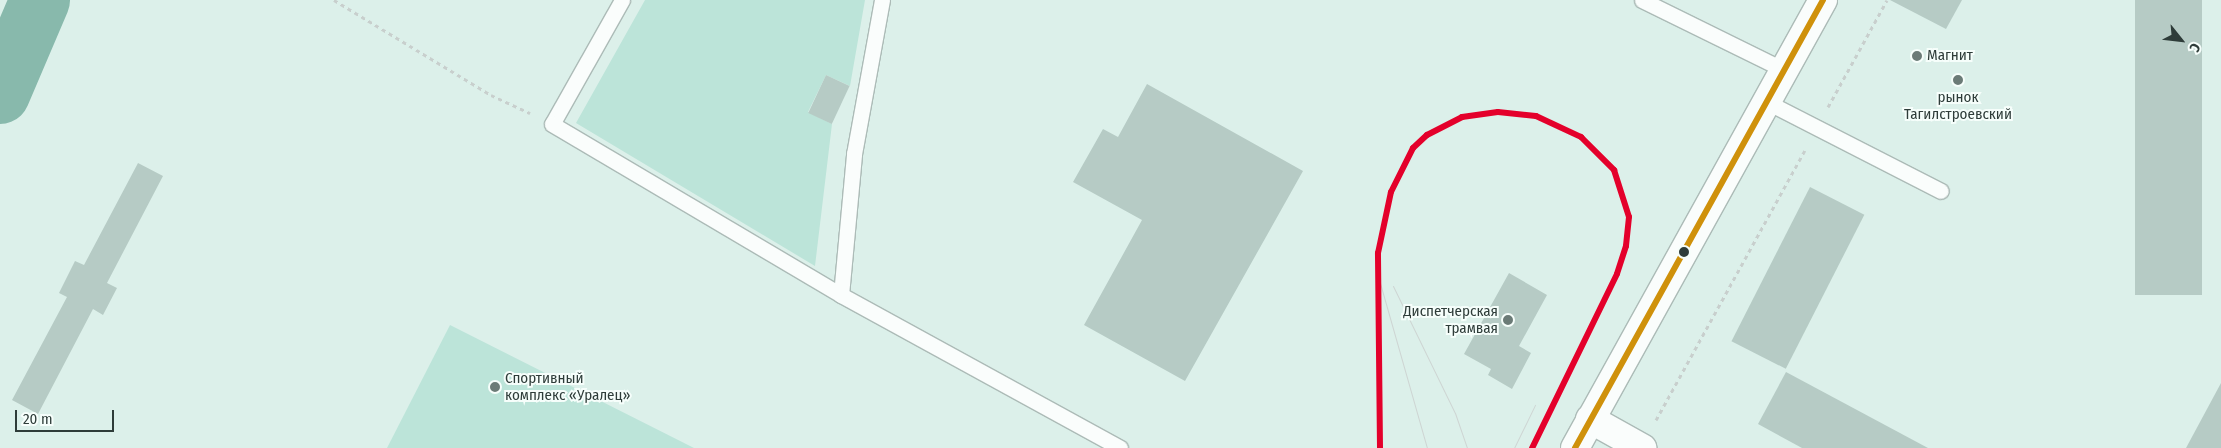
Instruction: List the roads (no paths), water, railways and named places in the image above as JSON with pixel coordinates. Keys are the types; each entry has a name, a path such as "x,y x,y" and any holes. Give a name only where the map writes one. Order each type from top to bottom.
{"main road":[{"path":"1575,448 1786,71 1823,0"},
{"path":"1590,419 1641,448"}],"lane":[{"path":"622,0 552,124 841,295 1120,448"},
{"path":"841,295 854,154 882,0"},
{"path":"1642,0 1786,71"},
{"path":"1767,102 1941,191"}],"waterway":[{"path":"0,94 40,0"}],"tram line":[{"path":"1378,276 1427,448"},
{"path":"1393,286 1455,413 1467,448"},
{"path":"1514,448 1535,405"}],"place":[{"name":"Магнит","path":"1917,56"},
{"name":"рынок Тагилстроевский","path":"1958,80"},
{"name":"Диспетчерская трамвая","path":"1508,320"},
{"name":"Спортивный комплекс «Уралец»","path":"495,387"}]}
